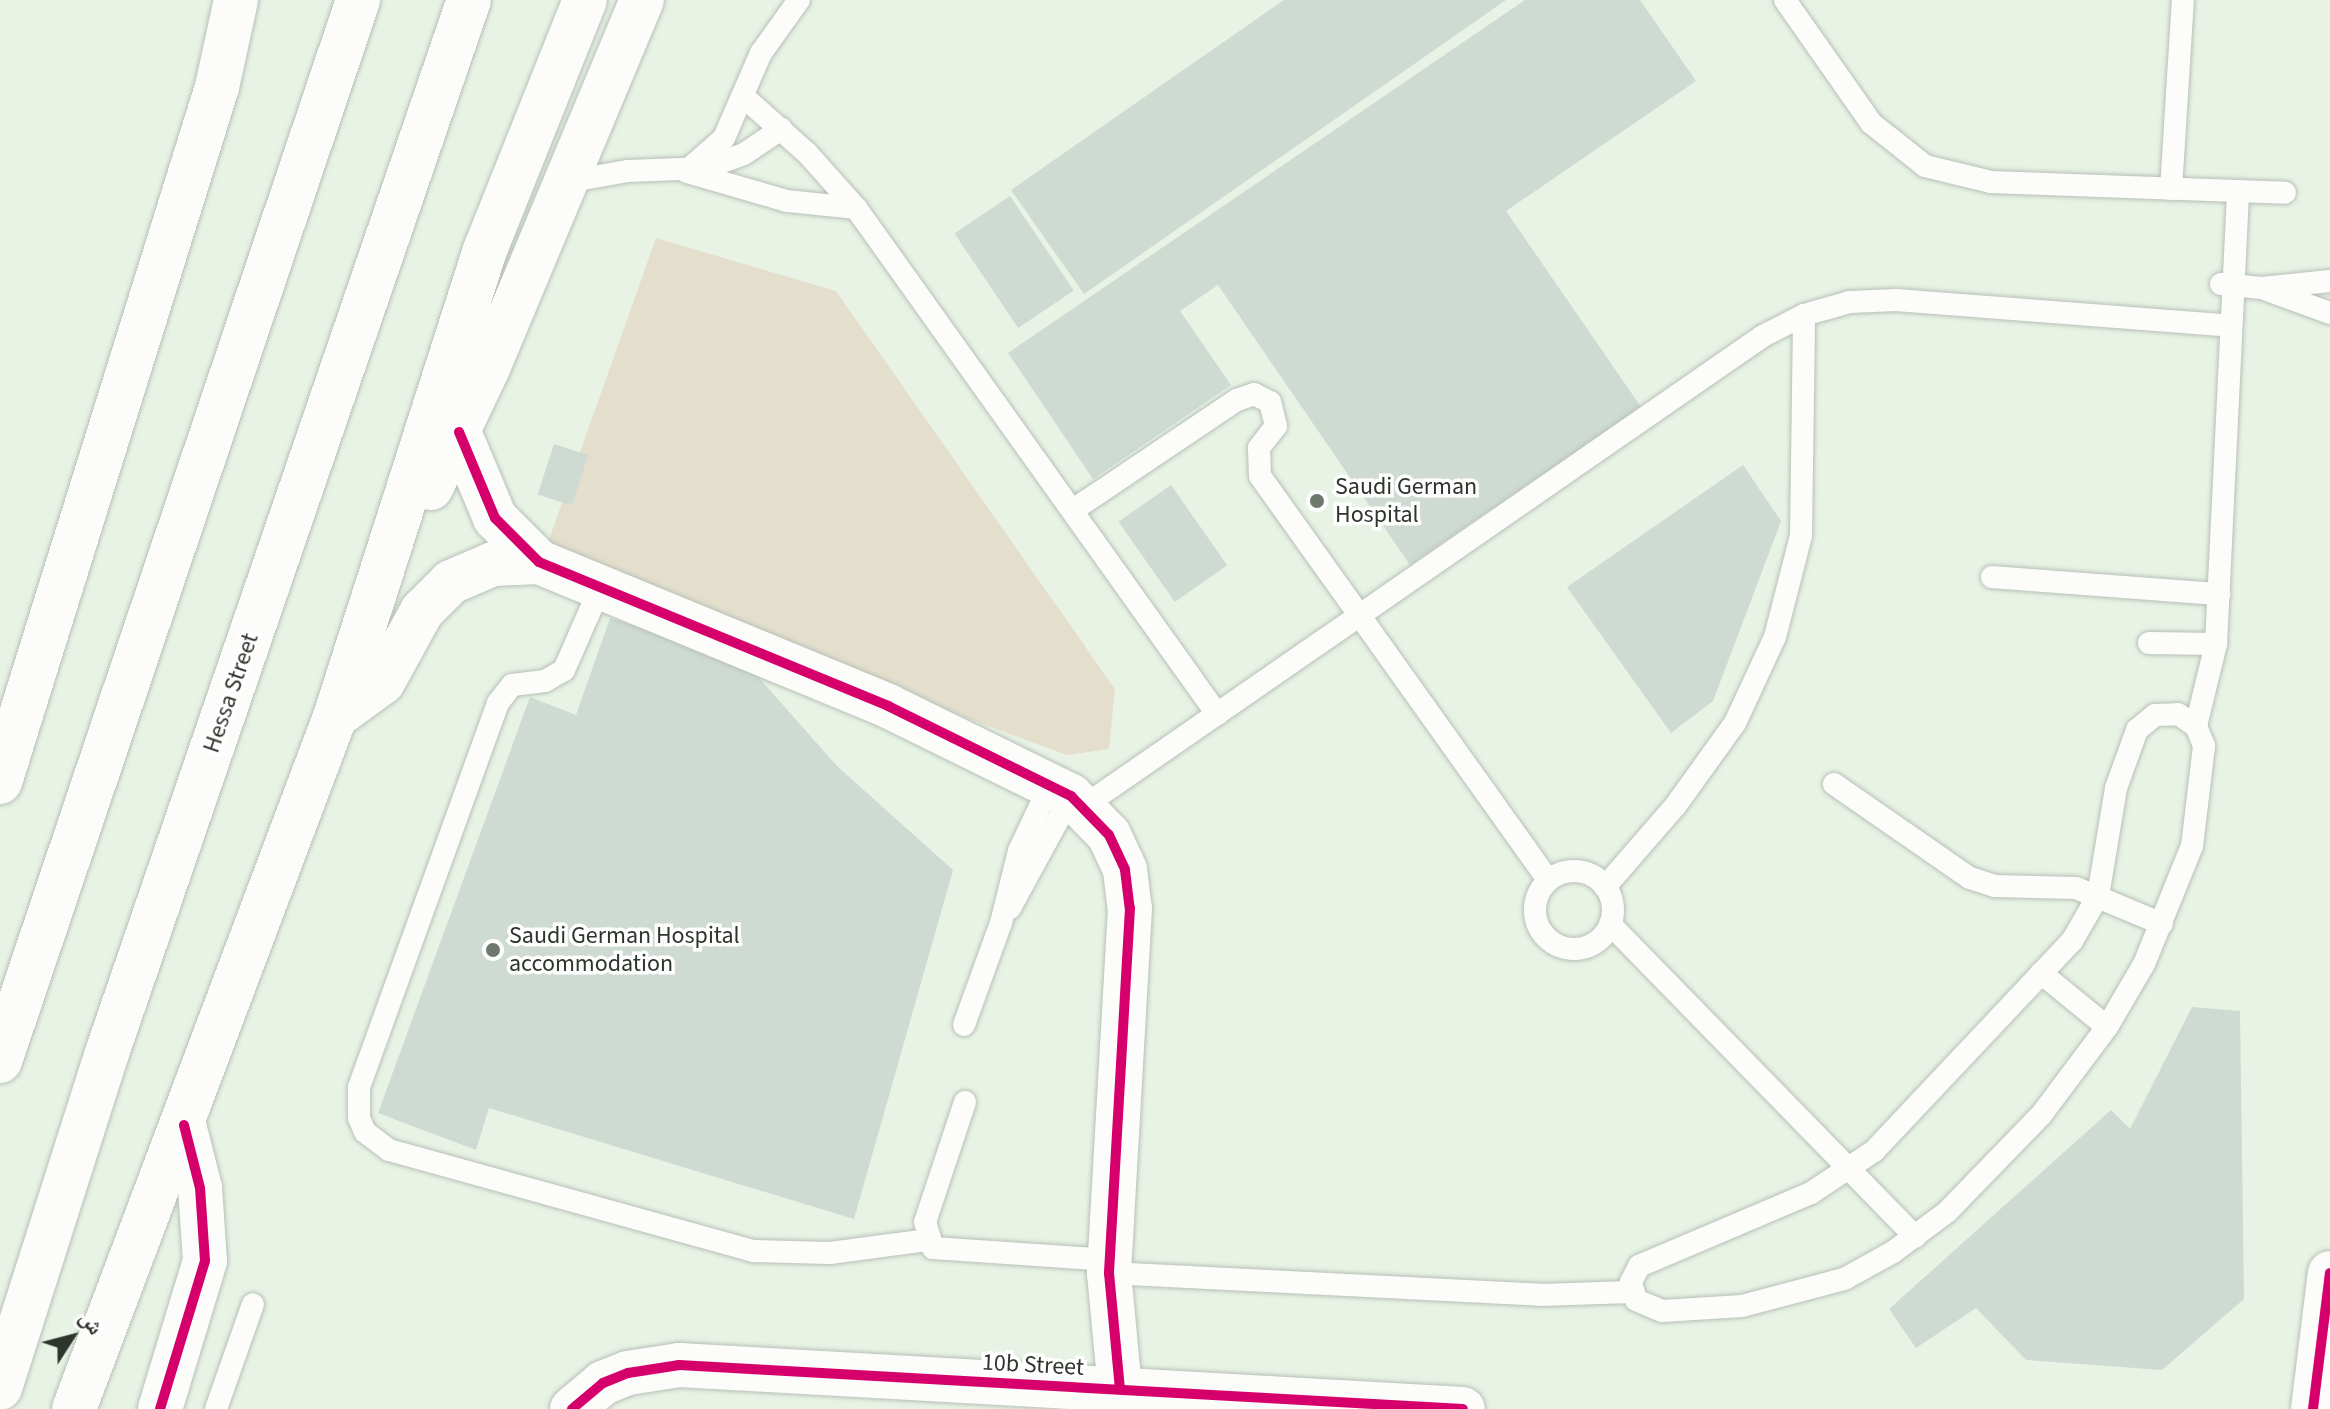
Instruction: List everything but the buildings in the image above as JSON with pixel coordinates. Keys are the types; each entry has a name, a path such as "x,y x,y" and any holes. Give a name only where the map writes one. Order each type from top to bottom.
{"main road":[{"path":"0,782 217,87 236,0"},
{"path":"217,87 258,0"},
{"path":"6,1042 358,0"},
{"name":"Hessa Street","path":"0,1388 107,1053 469,0"},
{"path":"74,1409 184,1125 335,717 485,250 585,0"},
{"path":"362,631 459,432 642,0"},
{"path":"459,432 495,518 539,562 888,706 1068,796 1118,852 1130,908 1101,1389"},
{"path":"335,717 383,682 422,611 451,582 493,564 539,562"},
{"path":"160,1409 205,1261 200,1188 184,1125"},
{"path":"2313,1409 2330,1273"},
{"name":"10b Street","path":"588,1396 653,1366 679,1365 1463,1409"}],"lane":[{"path":"686,171 724,138 745,98 761,53 799,0"},
{"path":"1785,0 1871,123 1925,166 1991,182 2285,193"},
{"path":"2171,189 2183,0"},
{"path":"745,98 781,129 856,208 1217,714"},
{"path":"566,182 643,170 686,171 725,163 781,129"},
{"path":"686,171 752,193 856,208"},
{"path":"1632,1292 1643,1306 1662,1311 1777,1300 1844,1279 1915,1237 1976,1185 2042,1114 2107,1027 2162,924 2201,807 2204,746 2196,726 2216,644 2231,326 2227,284 2238,192"},
{"path":"2227,284 2262,288 2330,281"},
{"path":"2262,288 2330,313"},
{"path":"964,1025 1001,923 1019,851 1068,796 1217,714 1763,336 1804,315 1850,302 1896,300 2231,326"},
{"path":"1605,887 1676,805 1735,723 1775,637 1801,536 1804,315"},
{"path":"1073,510 1237,400 1263,396 1276,418 1259,448 1260,476 1548,880"},
{"path":"1992,577 2219,594"},
{"path":"600,588 564,670 545,681 512,685 498,703 359,1087 359,1118 365,1132 389,1150 753,1251 830,1253 927,1240"},
{"path":"2149,643 2216,644"},
{"path":"1632,1292 1639,1266 1811,1193 1851,1169 1895,1130 1968,1046 2072,941 2098,896 2116,788 2137,730 2155,715 2166,713 2196,726"},
{"path":"1834,784 1970,878 1995,886 2054,884 2098,896 2162,924"},
{"path":"1571,871 1585,873 1605,887 1611,898 1610,924 1604,935 1582,948 1557,945 1535,915 1536,902 1548,880 1571,871"},
{"path":"1610,924 1915,1237"},
{"path":"2041,973 2107,1027"},
{"path":"965,1102 925,1222 927,1240 941,1252 1110,1267 1540,1295 1632,1292"},
{"path":"216,1409 253,1304"}],"shaded area":[{"path":"656,238 836,291 1115,689 1109,749 1067,755 541,562"}],"cycle path":[{"path":"459,432 495,518 539,562 888,706 1071,796 1109,835 1125,870 1130,908 1109,1273 1120,1389"},
{"path":"160,1409 205,1261 200,1188 184,1125"},
{"path":"2313,1409 2330,1273"},
{"path":"572,1409 603,1383 628,1373 679,1365 1463,1409"}],"place":[{"name":"Saudi German Hospital","path":"1317,501"},
{"name":"Saudi German Hospital accommodation","path":"493,950"}]}
